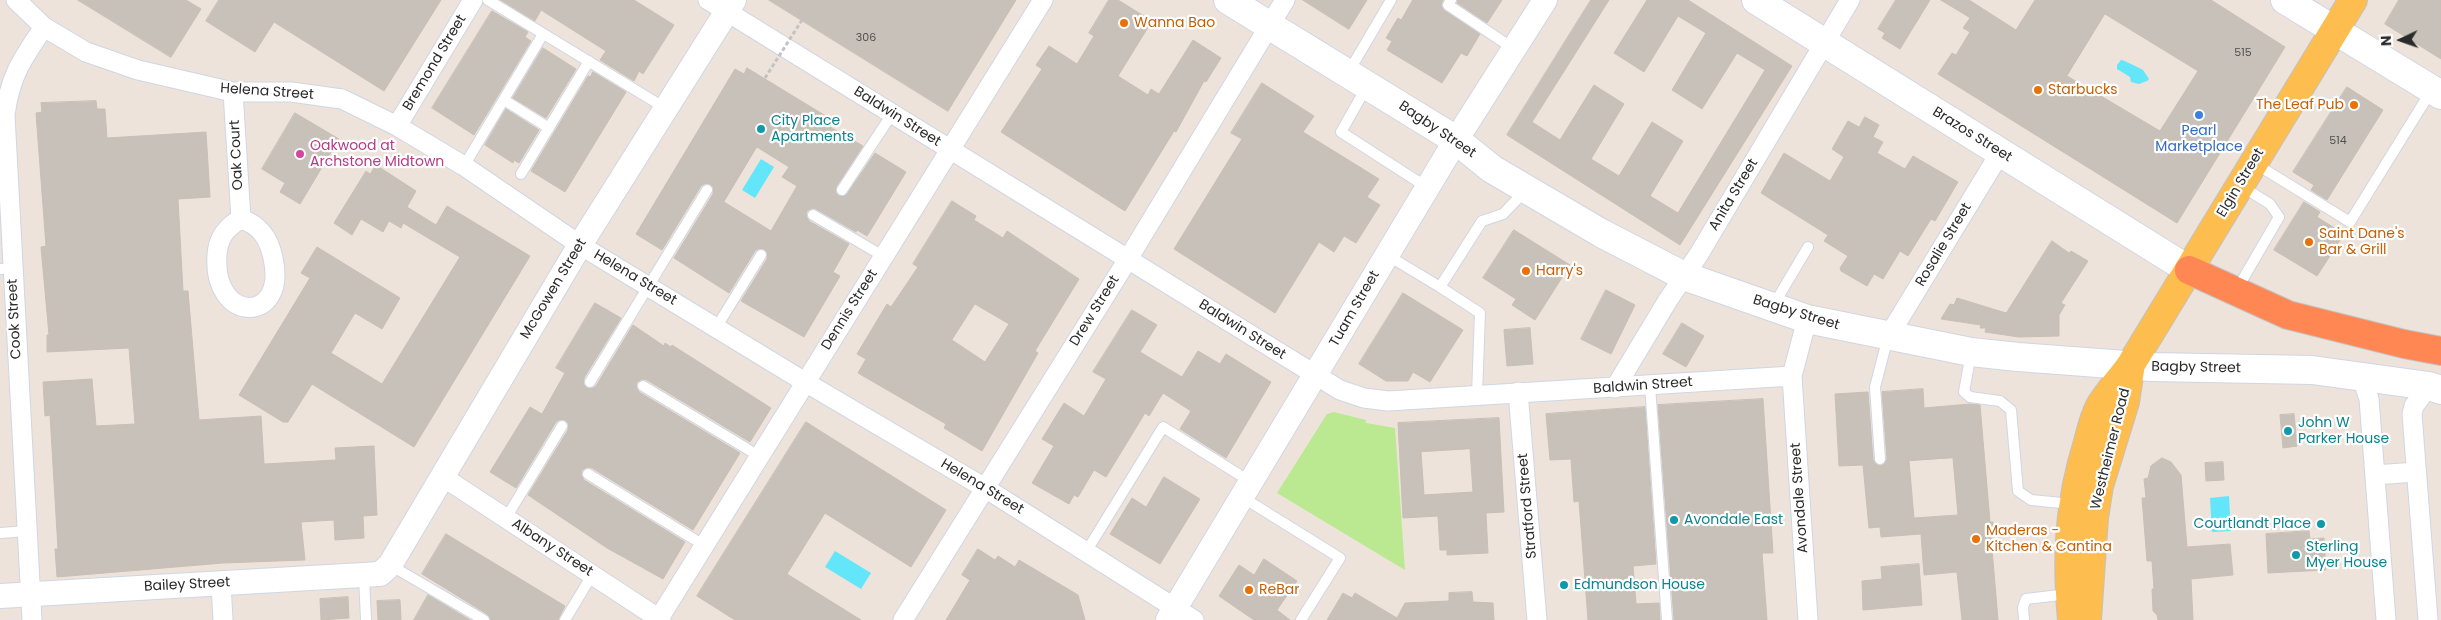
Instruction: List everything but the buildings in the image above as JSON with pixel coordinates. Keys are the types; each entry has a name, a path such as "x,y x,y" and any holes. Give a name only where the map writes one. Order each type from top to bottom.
{"highway":[{"path":"2189,270 2288,315 2404,344 2441,351"}],"main road":[{"name":"Bagby Street","path":"1228,0 1456,140 1492,169 1602,232 1684,276 1807,319 1888,337 1971,352 2130,366 2312,370 2361,375 2435,388"},
{"name":"Brazos Street","path":"1756,0 2189,270"},
{"path":"2285,0 2436,92"},
{"name":"Elgin Street","path":"2130,366 2353,0"},
{"name":"Westheimer Road","path":"2070,607 2069,543 2077,475 2100,406 2130,366"},
{"name":"Westheimer Road","path":"2087,620 2094,518 2099,486 2125,402 2130,366"}],"street":[{"name":"Helena Street","path":"16,0 44,27 86,52 138,70 233,92 291,92 342,99 397,126 464,166 580,245 805,382 985,488 1086,552 1179,616"},
{"name":"Bremond Street","path":"397,126 473,0"},
{"name":"Dennis Street","path":"659,620 882,256 951,150 1043,0"},
{"name":"Drew Street","path":"903,620 1128,259 1285,0"},
{"name":"Tuam Street","path":"1179,616 1246,489 1316,376 1456,140 1545,0"},
{"name":"Anita Street","path":"1615,388 1850,0"},
{"name":"Baldwin Street","path":"723,4 892,114 1316,376 1348,393 1364,398 1388,401 1792,376"},
{"name":"McGowen Street","path":"376,572 443,477 580,245 665,108 723,4"},
{"name":"Cook Street","path":"32,620 28,531 9,361 4,182 4,89 44,27"},
{"name":"Oak Court","path":"233,92 241,219"},
{"name":"Rosalie Street","path":"1888,337 2000,153"},
{"path":"241,219 252,223 262,232 271,246 276,281 269,300 260,306 247,307 237,305 228,299 221,290 217,278 217,248 221,238 228,226 241,219"},
{"path":"1792,376 1807,319"},
{"path":"2361,375 2368,399 2386,620"},
{"name":"Avondale Street","path":"1792,376 1808,620"},
{"path":"2428,620 2412,414 2414,406 2435,388"},
{"name":"Stratford Street","path":"1518,392 1537,620"},
{"path":"2375,475 2416,472"},
{"name":"Albany Street","path":"443,477 659,620"},
{"name":"Bailey Street","path":"0,596 376,572"},
{"path":"221,583 223,620"}],"lane":[{"path":"488,0 665,108"},
{"path":"1391,0 1358,80 1341,132 1428,188"},
{"path":"1451,0 1448,5 1514,49"},
{"path":"464,166 543,34"},
{"path":"521,174 589,61"},
{"path":"2247,174 2350,222 2436,92"},
{"path":"504,100 549,128"},
{"path":"842,190 892,114"},
{"path":"2235,292 2279,217 2247,174"},
{"path":"1440,287 1482,220 1503,214 1526,189"},
{"path":"590,382 707,190"},
{"path":"813,215 882,256"},
{"path":"1773,307 1808,247"},
{"path":"716,328 761,255"},
{"path":"1387,255 1480,313 1477,395"},
{"path":"1880,459 1876,387 1888,337"},
{"path":"1971,352 1964,392 1970,397 2000,401 2011,410 2018,491 2031,500 2073,504"},
{"path":"643,386 760,456"},
{"path":"1650,386 1667,620"},
{"path":"506,518 562,426"},
{"path":"1086,552 1163,427 1340,558 1301,620"},
{"path":"588,474 705,546"},
{"path":"0,533 28,531"},
{"path":"366,620 376,572 484,620"},
{"path":"565,620 592,575"},
{"path":"2024,620 2023,607 2026,599 2070,607"}],"path":[{"path":"765,78 802,20"}],"green space":[{"path":"1334,412 1366,420 1366,423 1395,428 1405,570 1277,493 1327,414"}],"water":[{"path":"2121,60 2143,70 2149,79 2139,84 2131,82 2130,77 2117,69 2117,65"},
{"path":"761,159 774,167 755,198 742,190"},
{"path":"2229,496 2231,531 2212,532 2210,498"},
{"path":"835,551 871,573 861,589 825,567"}],"place":[{"name":"Wanna Bao","path":"1124,23"},
{"name":"Starbucks","path":"2038,90"},
{"name":"The Leaf Pub","path":"2354,105"},
{"name":"Pearl Marketplace","path":"2199,115"},
{"name":"City Place Apartments","path":"761,129"},
{"name":"Oakwood at Archstone Midtown","path":"300,154"},
{"name":"Saint Dane's Bar & Grill","path":"2309,242"},
{"name":"Harry's","path":"1526,271"},
{"name":"John W Parker House","path":"2288,431"},
{"name":"Avondale East","path":"1674,520"},
{"name":"Courtlandt Place","path":"2321,524"},
{"name":"Maderas - Kitchen & Cantina","path":"1976,539"},
{"name":"Sterling Myer House","path":"2296,555"},
{"name":"Edmundson House","path":"1564,585"},
{"name":"ReBar","path":"1249,590"}]}
